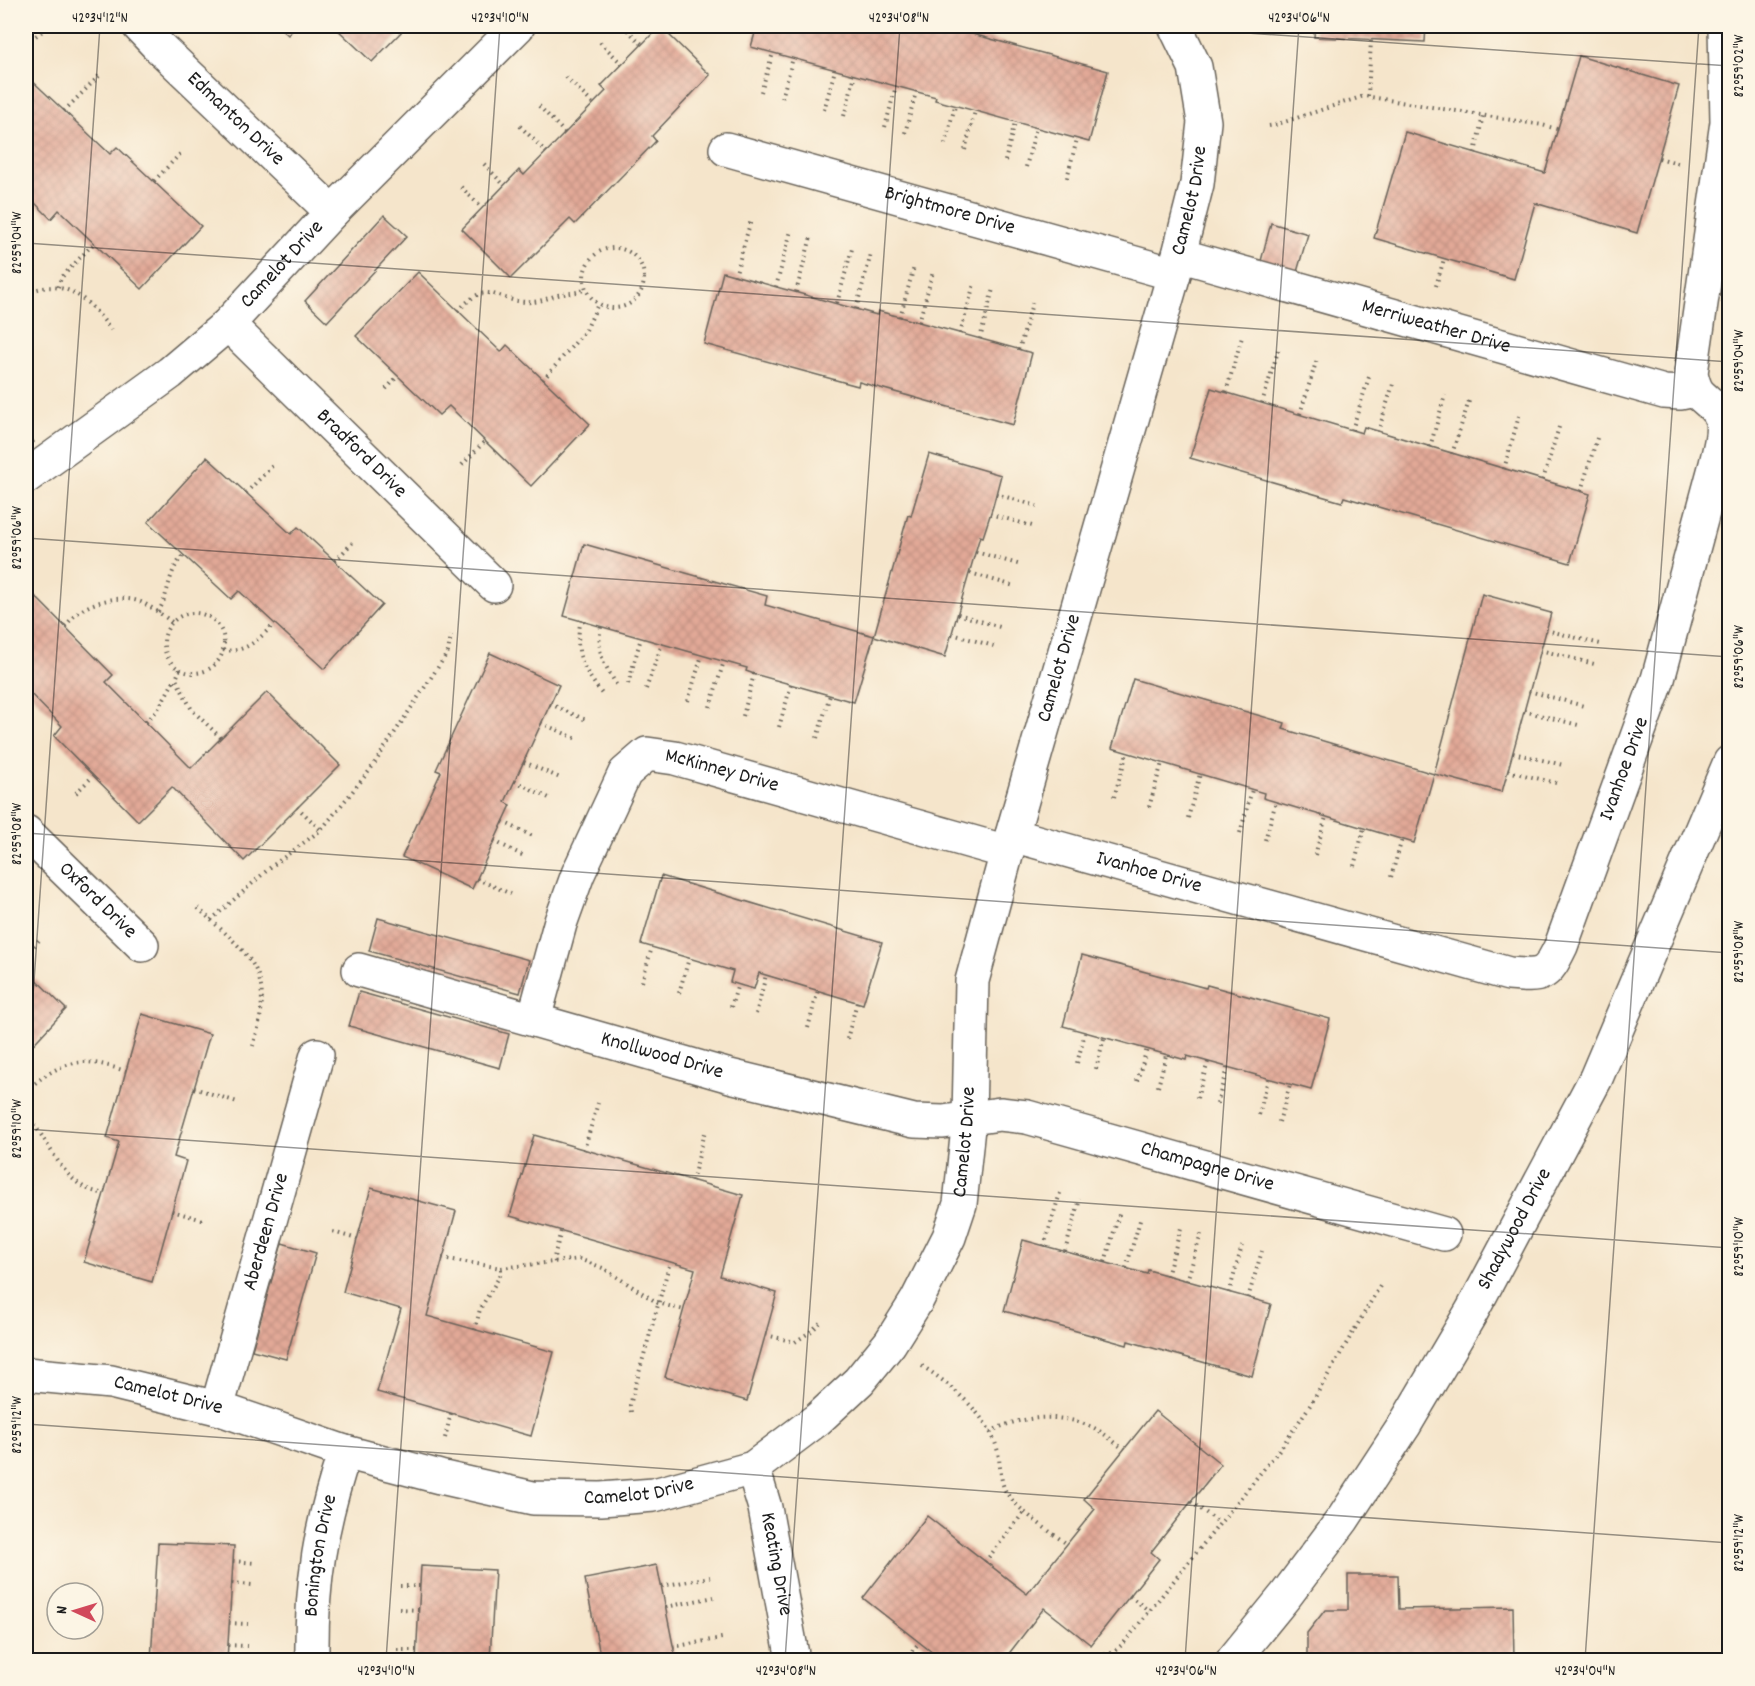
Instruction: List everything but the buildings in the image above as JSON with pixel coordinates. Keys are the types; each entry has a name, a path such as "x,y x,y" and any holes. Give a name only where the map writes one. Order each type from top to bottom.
{"street":[{"name":"Edmanton Drive","path":"139,26 332,212"},
{"name":"Camelot Drive","path":"26,477 170,373 228,324 332,212 518,26"},
{"name":"Camelot Drive","path":"26,1374 111,1383 217,1408 345,1452 533,1498 601,1499 654,1495 753,1468 818,1419 859,1381 890,1343 917,1300 949,1238 960,1204 969,1118 972,981 1009,843 1197,184 1204,122 1195,67 1175,26"},
{"path":"1695,390 1691,373 1727,122 1725,26"},
{"name":"Brightmore Drive","path":"726,149 1176,264"},
{"name":"Merriweather Drive","path":"1176,264 1664,393 1695,390"},
{"name":"Bradford Drive","path":"228,324 494,585"},
{"name":"Ivanhoe Drive","path":"1009,843 1509,974 1536,976 1550,967 1561,946 1658,679 1716,464 1723,433 1719,413 1695,390"},
{"name":"McKinney Drive","path":"534,1019 560,924 578,874 625,773 646,754 675,758 1009,843"},
{"name":"Shadywood Drive","path":"1233,1660 1286,1595 1343,1519 1404,1426 1472,1311 1596,1078 1730,762"},
{"name":"Oxford Drive","path":"26,832 142,945"},
{"name":"Knollwood Drive","path":"359,970 730,1076 914,1121 943,1122 969,1118"},
{"name":"Aberdeen Drive","path":"217,1408 317,1055"},
{"name":"Champagne Drive","path":"969,1118 1000,1114 1027,1117 1444,1234"},
{"name":"Bonington Drive","path":"312,1660 312,1614 322,1532 345,1452"},
{"name":"Keating Drive","path":"753,1468 765,1508 793,1660"}],"path":[{"path":"623,26 642,44"},
{"path":"26,43 48,27"},
{"path":"1368,96 1371,40"},
{"path":"600,42 622,64"},
{"path":"761,92 773,53"},
{"path":"782,98 793,58"},
{"path":"824,110 835,70"},
{"path":"844,116 855,75"},
{"path":"64,111 99,76"},
{"path":"566,78 593,104"},
{"path":"885,127 896,86"},
{"path":"905,133 916,92"},
{"path":"1269,126 1368,96 1557,129"},
{"path":"539,106 565,133"},
{"path":"945,144 955,106"},
{"path":"965,150 975,111"},
{"path":"1475,153 1483,115"},
{"path":"1005,161 1015,122"},
{"path":"520,126 546,152"},
{"path":"1026,166 1036,128"},
{"path":"1067,178 1077,139"},
{"path":"154,181 180,154"},
{"path":"483,164 504,185"},
{"path":"461,187 482,208"},
{"path":"735,276 751,220"},
{"path":"776,287 791,231"},
{"path":"796,292 812,237"},
{"path":"58,287 61,278 94,243"},
{"path":"608,249 628,252 635,258 643,275 639,294 632,302 623,306 614,308 598,304 586,290 584,276 586,266 600,252 608,249"},
{"path":"837,303 852,249"},
{"path":"856,309 871,254"},
{"path":"1435,289 1444,259"},
{"path":"900,317 914,267"},
{"path":"919,322 933,272"},
{"path":"960,334 974,284"},
{"path":"26,293 44,287 65,289 86,300 95,308 111,330"},
{"path":"980,339 993,289"},
{"path":"458,311 476,294 492,292 506,300 535,302 556,295 586,290"},
{"path":"1019,350 1033,300"},
{"path":"543,380 586,330 598,304"},
{"path":"1226,392 1242,337"},
{"path":"1262,403 1279,348"},
{"path":"1300,414 1317,359"},
{"path":"1352,430 1370,374"},
{"path":"386,389 398,376"},
{"path":"1378,432 1394,381"},
{"path":"1430,447 1445,395"},
{"path":"1452,454 1469,401"},
{"path":"1504,468 1519,416"},
{"path":"1543,480 1558,427"},
{"path":"1581,491 1597,438"},
{"path":"462,465 485,441"},
{"path":"246,493 275,463"},
{"path":"996,494 1037,506"},
{"path":"990,514 1032,526"},
{"path":"335,561 354,541"},
{"path":"976,552 1021,565"},
{"path":"158,612 173,570 184,555"},
{"path":"970,573 1014,586"},
{"path":"65,626 80,611 97,602 117,599 138,601 172,622"},
{"path":"195,613 205,614 214,620 224,637 223,650 216,663 198,672 180,669 172,663 164,646 165,635 172,622 185,614 195,613"},
{"path":"958,614 1003,628"},
{"path":"581,620 577,636 579,654 587,674 602,694"},
{"path":"223,650 246,648 274,624"},
{"path":"602,627 598,642 600,653 603,664 618,686"},
{"path":"1546,630 1604,645"},
{"path":"952,634 997,647"},
{"path":"210,920 272,866 321,830 370,770 448,651 451,635"},
{"path":"628,684 641,638"},
{"path":"646,689 662,644"},
{"path":"1540,650 1598,665"},
{"path":"688,701 702,655"},
{"path":"710,707 723,661"},
{"path":"146,722 157,711 180,669"},
{"path":"743,716 754,674"},
{"path":"176,679 192,710 221,738"},
{"path":"779,727 791,684"},
{"path":"1529,692 1584,706"},
{"path":"817,738 830,695"},
{"path":"550,704 586,720"},
{"path":"1524,711 1578,725"},
{"path":"542,723 577,739"},
{"path":"1114,797 1127,753"},
{"path":"1513,753 1563,765"},
{"path":"524,762 560,778"},
{"path":"1149,807 1162,763"},
{"path":"1508,771 1556,783"},
{"path":"1188,818 1200,774"},
{"path":"76,793 93,776"},
{"path":"515,781 551,799"},
{"path":"1240,833 1252,790"},
{"path":"1265,840 1276,802"},
{"path":"297,807 321,830"},
{"path":"1315,855 1326,817"},
{"path":"503,822 535,837"},
{"path":"1354,866 1364,828"},
{"path":"1391,877 1402,839"},
{"path":"494,841 526,857"},
{"path":"477,879 511,894"},
{"path":"198,908 252,960 259,975 263,987 263,1005 254,1046"},
{"path":"26,955 41,938"},
{"path":"642,982 652,947"},
{"path":"680,993 689,958"},
{"path":"756,1014 766,975"},
{"path":"731,1007 738,984"},
{"path":"808,1028 818,990"},
{"path":"847,1039 857,1002"},
{"path":"1077,1063 1085,1033"},
{"path":"1096,1069 1104,1038"},
{"path":"1137,1081 1147,1049"},
{"path":"1158,1087 1166,1055"},
{"path":"26,1091 47,1074 75,1063 92,1062 126,1071"},
{"path":"1197,1098 1208,1062"},
{"path":"1217,1104 1227,1068"},
{"path":"1259,1116 1268,1079"},
{"path":"1279,1122 1290,1085"},
{"path":"194,1088 237,1101"},
{"path":"584,1150 598,1103"},
{"path":"26,1116 38,1127 68,1174 82,1187 104,1194"},
{"path":"692,1181 705,1133"},
{"path":"1044,1246 1060,1193"},
{"path":"1065,1251 1080,1199"},
{"path":"1105,1262 1120,1210"},
{"path":"172,1211 203,1220"},
{"path":"1126,1268 1141,1217"},
{"path":"1167,1275 1181,1228"},
{"path":"555,1262 554,1257 561,1230"},
{"path":"333,1232 357,1239"},
{"path":"1187,1281 1202,1234"},
{"path":"1229,1293 1242,1246"},
{"path":"1248,1298 1262,1251"},
{"path":"442,1258 501,1268 579,1259 603,1268 658,1303 684,1310"},
{"path":"631,1412 630,1405 670,1262"},
{"path":"475,1330 480,1309 501,1274 501,1268"},
{"path":"1081,1660 1112,1653 1123,1644 1283,1445 1311,1404 1380,1286"},
{"path":"766,1335 795,1342 820,1323"},
{"path":"917,1362 940,1377 959,1394 990,1432 999,1458 1005,1490 1014,1502 1067,1544"},
{"path":"444,1445 451,1413"},
{"path":"990,1432 1020,1419 1066,1420 1101,1432 1124,1449"},
{"path":"1191,1502 1220,1523"},
{"path":"985,1562 1025,1511"},
{"path":"233,1561 255,1563"},
{"path":"662,1586 710,1577"},
{"path":"232,1583 252,1585"},
{"path":"400,1586 421,1587"},
{"path":"1130,1596 1149,1611"},
{"path":"666,1607 714,1598"},
{"path":"399,1610 419,1610"},
{"path":"229,1623 248,1624"},
{"path":"673,1647 722,1638"},
{"path":"904,1660 919,1643"},
{"path":"228,1645 248,1646"},
{"path":"397,1650 417,1650"},
{"path":"717,1660 726,1659"}]}
